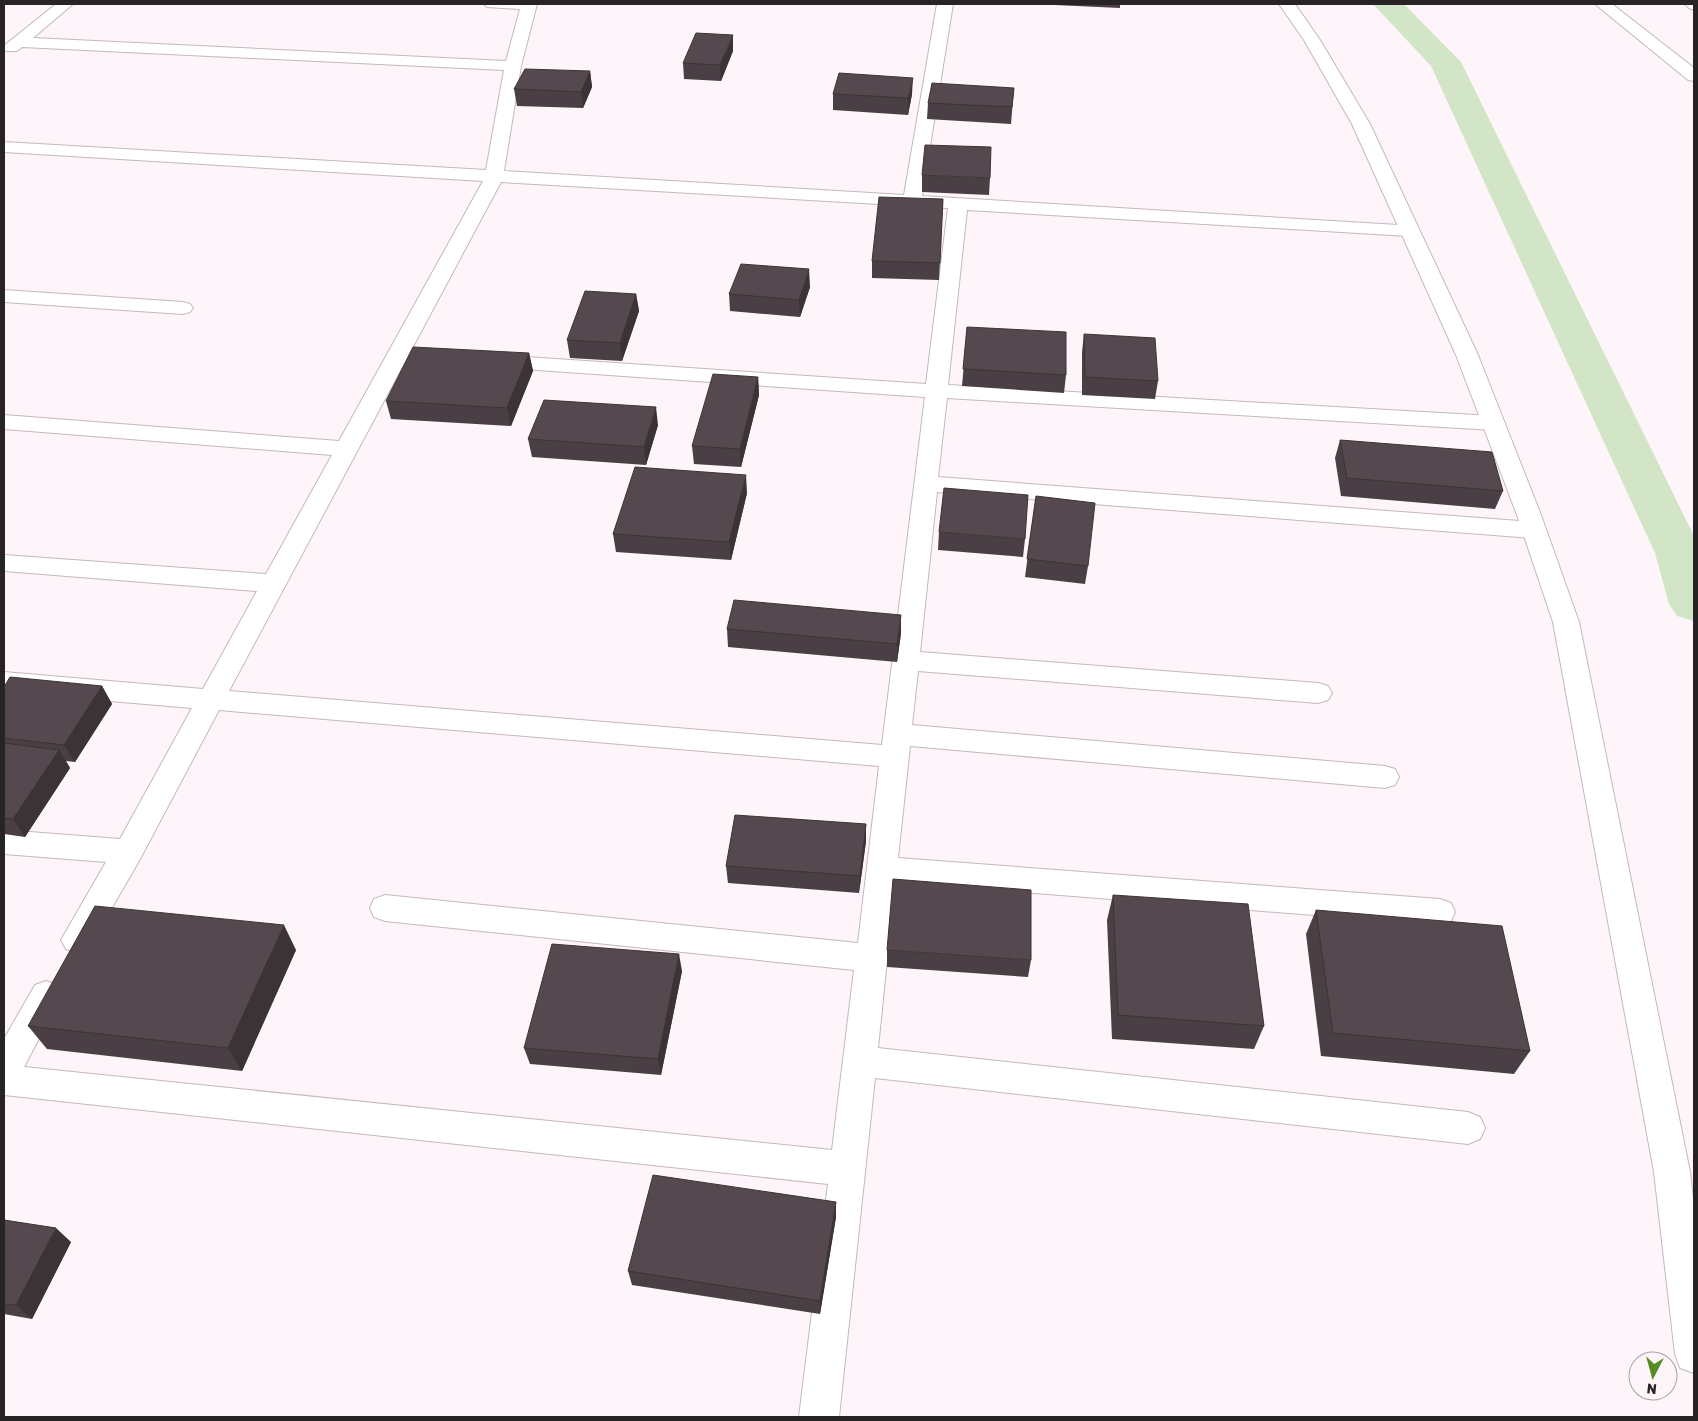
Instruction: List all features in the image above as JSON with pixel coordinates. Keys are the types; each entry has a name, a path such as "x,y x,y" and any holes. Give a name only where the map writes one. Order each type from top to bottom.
{"street":[{"path":"4,54 65,4"},
{"path":"8,1052 61,969 128,852 272,583 347,448 408,355 494,177 513,66 529,4 492,4"},
{"path":"912,202 945,4"},
{"path":"1287,4 1312,40 1361,124 1467,356 1534,530 1566,622 1672,1172 1694,1354"},
{"path":"1603,4 1694,76"},
{"path":"18,42 513,66"},
{"path":"4,147 1408,230"},
{"path":"819,1417 958,204"},
{"path":"4,296 183,308"},
{"path":"476,359 937,391 1494,423"},
{"path":"4,422 347,448"},
{"path":"926,484 1534,530"},
{"path":"4,563 272,583"},
{"path":"906,660 1318,693"},
{"path":"4,682 897,746 1385,777"},
{"path":"4,842 128,852"},
{"path":"882,869 1440,912"},
{"path":"385,908 872,958"},
{"path":"860,1061 1468,1128"},
{"path":"4,1080 848,1169"}],"building":[{"path":"696,33 733,35 720,65 683,63"},
{"path":"525,69 590,71 581,92 514,89"},
{"path":"839,73 913,78 908,98 833,94"},
{"path":"932,83 1014,88 1012,107 928,103"},
{"path":"925,145 991,147 990,178 922,175"},
{"path":"879,197 943,199 940,263 872,261"},
{"path":"741,264 809,269 799,300 729,294"},
{"path":"585,291 636,294 620,343 567,340"},
{"path":"967,327 1066,332 1066,375 963,369"},
{"path":"1084,334 1155,338 1158,381 1085,377"},
{"path":"413,347 529,353 507,408 386,401"},
{"path":"713,374 758,377 740,449 692,446"},
{"path":"544,400 656,407 644,447 528,439"},
{"path":"1340,440 1492,452 1503,491 1347,478"},
{"path":"635,467 746,475 729,542 613,534"},
{"path":"944,488 1028,495 1025,539 939,532"},
{"path":"1036,496 1095,503 1088,566 1027,559"},
{"path":"734,600 901,615 897,644 727,629"},
{"path":"10,677 102,686 64,745 4,738 4,687"},
{"path":"4,743 59,750 13,819 4,818"},
{"path":"735,815 866,824 860,876 726,866"},
{"path":"893,879 1031,890 1031,960 887,950"},
{"path":"1113,895 1248,904 1264,1026 1118,1015"},
{"path":"95,906 284,925 228,1048 28,1026"},
{"path":"1316,910 1502,926 1530,1051 1333,1033"},
{"path":"552,944 679,954 658,1059 524,1048"},
{"path":"653,1175 836,1202 820,1301 628,1271"},
{"path":"4,1220 56,1228 16,1305 4,1304"}],"waterway":[{"path":"1388,4 1445,62 1679,553 1694,604"}]}
